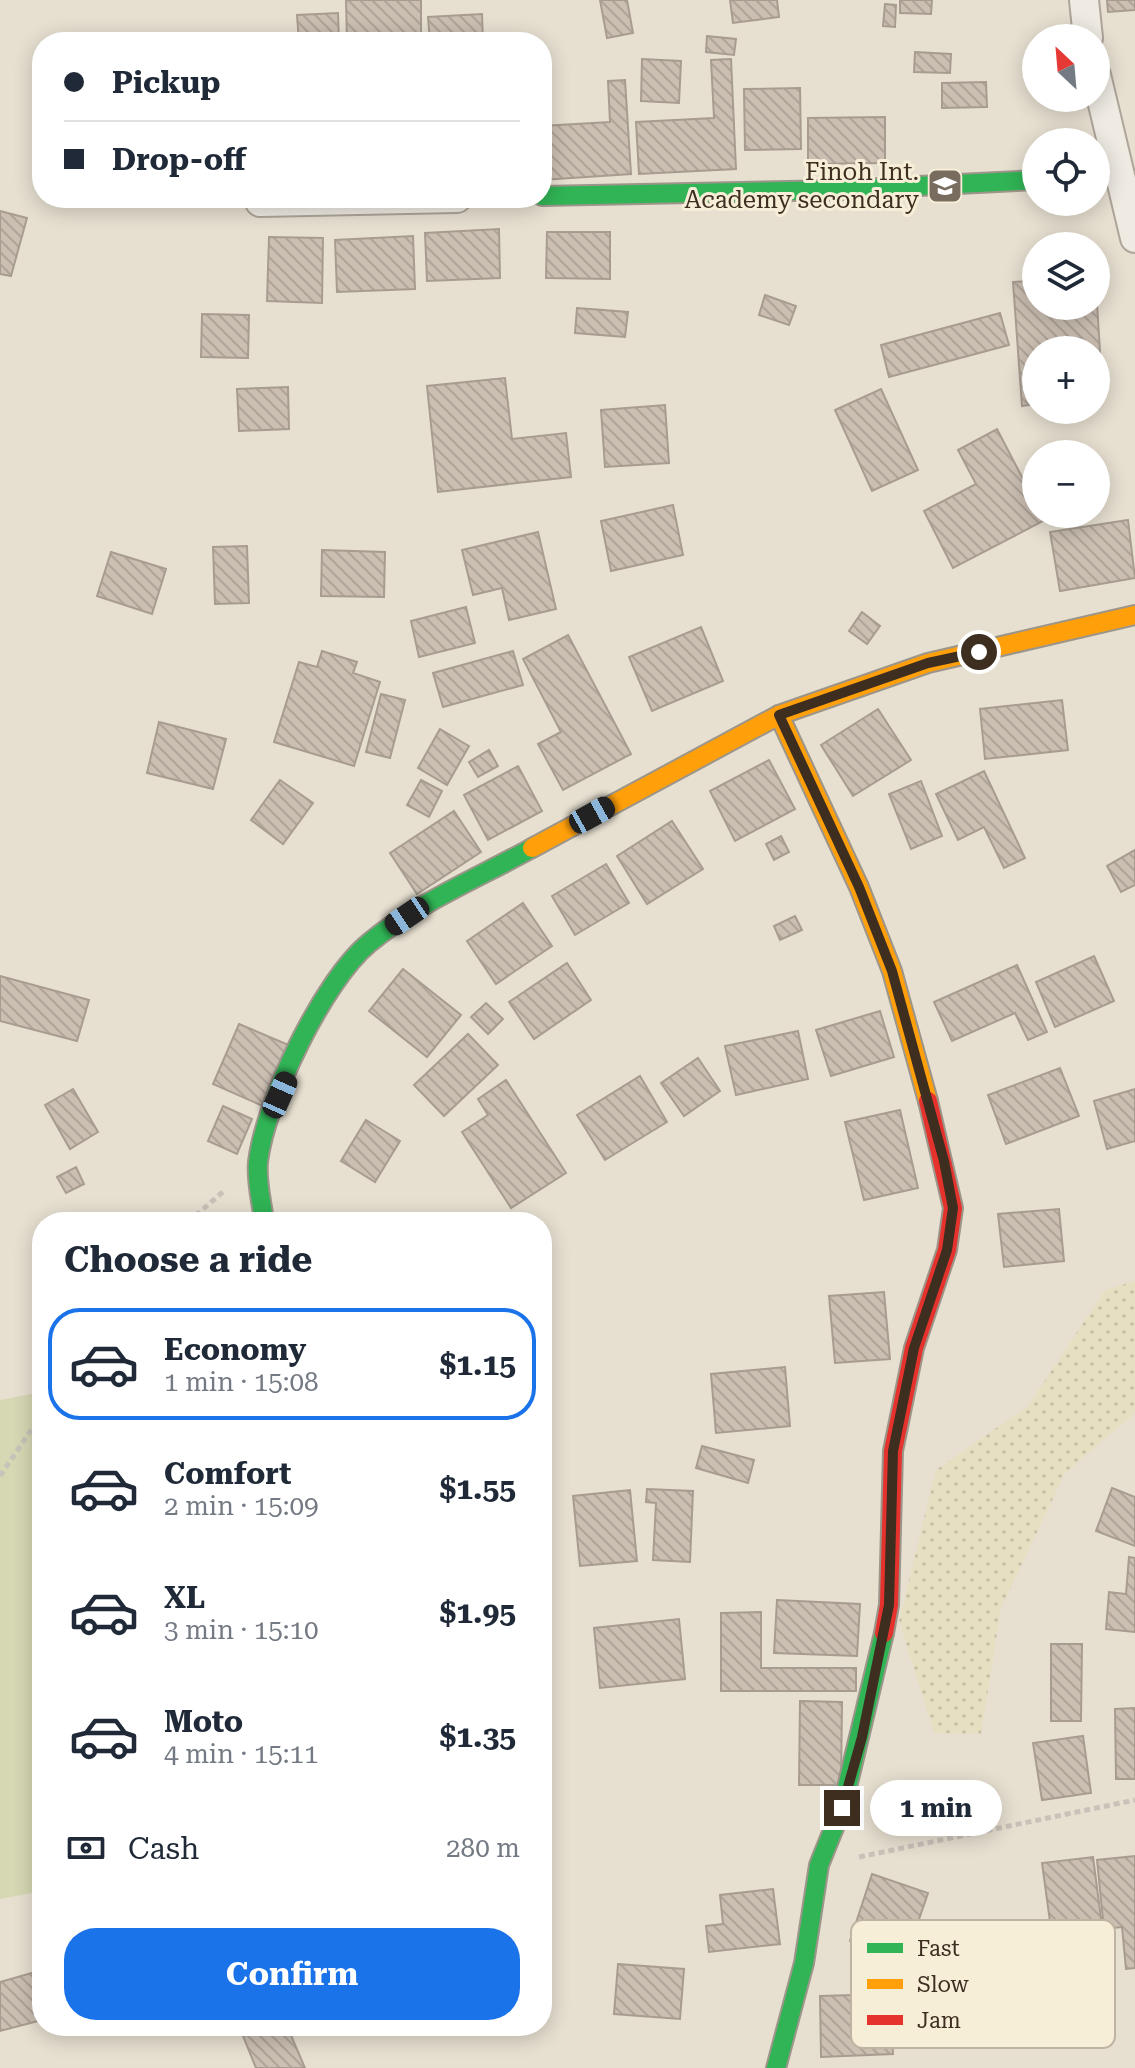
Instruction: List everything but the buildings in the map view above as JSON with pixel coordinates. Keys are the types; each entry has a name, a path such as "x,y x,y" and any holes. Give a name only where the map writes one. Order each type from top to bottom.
{"street":[{"path":"1084,0 1087,24"},
{"path":"1104,112 1135,238"},
{"path":"552,196 839,190 1022,181"},
{"path":"263,1212 257,1162 268,1123 322,1002 343,970 372,939 407,916 779,715 928,663 1135,615"},
{"path":"776,2068 804,1963 819,1865 842,1808 877,1669 889,1605 893,1451 914,1348 947,1250 953,1208 944,1161 892,971 859,887 779,715"}],"path":[{"path":"0,1476 32,1429"},
{"path":"819,1865 1135,1800"}],"shaded area":[{"path":"1135,1281 1135,1413 1065,1473 1001,1608 981,1734 934,1733 899,1621 936,1470 1028,1406 1105,1290"}],"green space":[{"path":"32,1394 32,1893 0,1899 0,1400"}],"traffic: fast":[{"path":"552,196 839,190 1022,181"},
{"path":"262,1212 258,1162 272,1108 299,1044 333,985 351,961 388,929 427,903 532,848"},
{"path":"776,2068 804,1963 819,1865 842,1808 884,1633"}],"traffic: slow":[{"path":"532,848 779,715 928,663 1135,615"},
{"path":"779,715 859,887 892,971 928,1101"}],"traffic: jam":[{"path":"884,1633 889,1605 893,1451 914,1348 947,1250 953,1208 928,1101"}],"place":[{"name":"Finoh Int. Academy secondary","path":"945,186"}],"route":[{"path":"842,1808 862,1737 889,1605 893,1451 914,1348 947,1250 953,1208 944,1161 892,971 859,887 779,715 928,663 979,652"}]}
